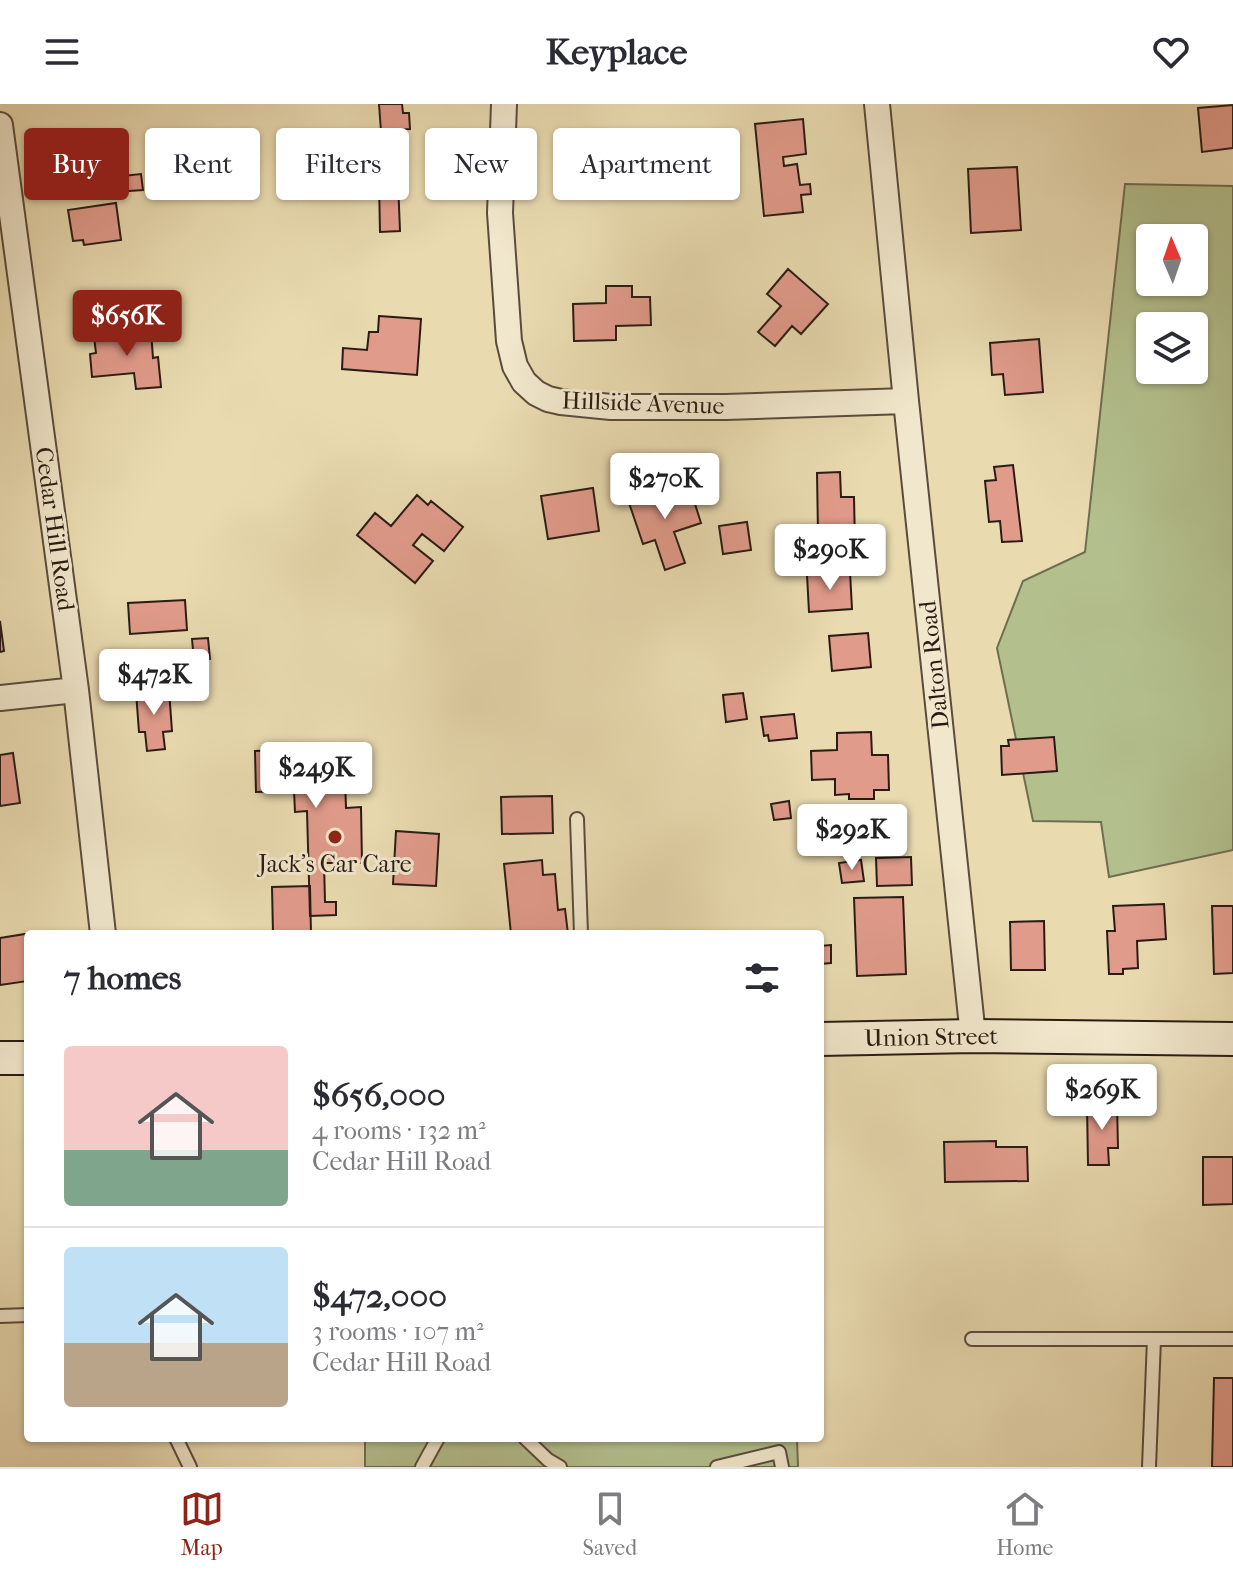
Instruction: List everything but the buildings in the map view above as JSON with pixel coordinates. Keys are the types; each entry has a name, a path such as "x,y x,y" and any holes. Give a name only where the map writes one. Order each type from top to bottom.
{"main road":[{"name":"Union Street","path":"824,1039 973,1036 1233,1039"},
{"path":"0,1058 24,1058"}],"street":[{"name":"Hillside Avenue","path":"504,104 500,213 509,341 515,366 524,382 536,393 561,402 611,407 906,401"},
{"name":"Dalton Road","path":"877,104 973,1036"},
{"name":"Cedar Hill Road","path":"0,125 76,690 103,930"},
{"path":"0,698 76,690"}],"lane":[{"path":"577,819 581,930"},
{"path":"0,1316 24,1315"},
{"path":"972,1339 1233,1339"},
{"path":"1149,1467 1154,1339"},
{"path":"178,1442 190,1467"},
{"path":"422,1467 436,1442"},
{"path":"529,1442 560,1467"},
{"path":"717,1467 778,1445"},
{"path":"775,1467 778,1445"},
{"path":"778,1445 782,1467"}],"green space":[{"path":"1125,184 1233,186 1233,850 1109,877 1101,822 1033,821 997,648 1023,581 1085,552"},
{"path":"365,1442 797,1442 798,1467 365,1467"}],"place":[{"name":"Jack's Car Care","path":"335,837"}]}
